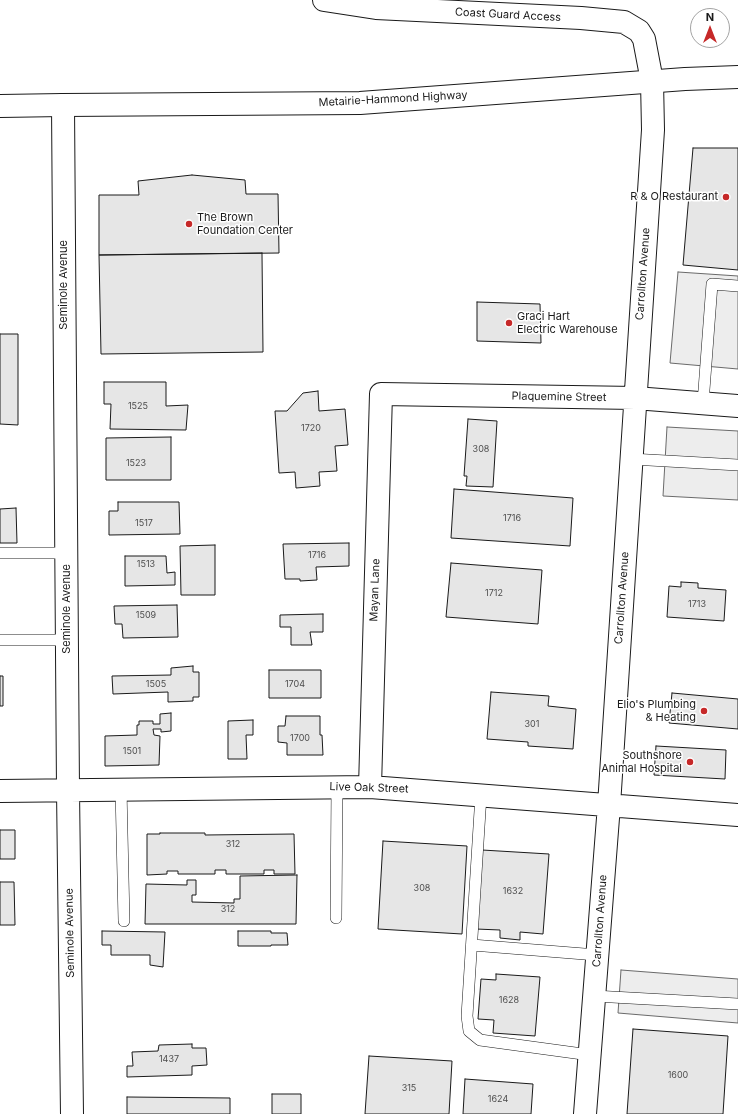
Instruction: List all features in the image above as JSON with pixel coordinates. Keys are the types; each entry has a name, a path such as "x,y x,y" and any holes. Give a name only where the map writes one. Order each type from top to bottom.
{"street":[{"name":"Coast Guard Access","path":"324,0 376,8 624,22 638,31 644,39 652,81"},
{"name":"Metairie-Hammond Highway","path":"0,106 360,103 652,81 738,77"},
{"name":"Carrollton Avenue","path":"585,1114 609,805 653,130 652,81"},
{"name":"Seminole Avenue","path":"63,105 72,1114"},
{"name":"Plaquemine Street","path":"380,394 635,398 738,406"},
{"name":"Mayan Lane","path":"370,786 380,394"},
{"name":"Live Oak Street","path":"0,791 370,786 738,815"}],"lane":[{"path":"703,404 712,284 738,286"},
{"path":"631,459 738,466"},
{"path":"0,553 66,553"},
{"path":"0,640 67,640"},
{"path":"336,918 337,787"},
{"path":"122,789 124,921"},
{"path":"480,795 467,1016 469,1031 480,1040 590,1055"},
{"path":"472,945 597,955"},
{"path":"594,996 738,1004"}],"shaded area":[{"path":"678,272 738,276 738,369 670,363"},
{"path":"667,427 738,431 738,500 663,496"},
{"path":"621,970 738,979 738,1023 618,1013"}],"building":[{"path":"693,148 738,148 738,270 683,265"},
{"name":"The Brown Foundation Center","path":"192,175 245,180 246,194 278,194 279,253 99,255 99,195 139,195 138,181"},
{"path":"262,253 263,352 101,354 99,255"},
{"name":"Graci Hart Electric Warehouse","path":"477,302 540,304 541,343 477,341"},
{"path":"0,334 18,334 18,425 0,424"},
{"path":"104,382 166,382 166,406 188,405 186,430 110,429 111,404 104,404"},
{"path":"318,391 319,411 345,409 348,445 335,446 337,471 319,472 320,486 296,488 295,472 279,473 275,411 287,411 303,393"},
{"path":"468,419 497,421 493,487 466,486 467,476 464,476"},
{"path":"171,437 171,480 106,480 106,438"},
{"path":"454,489 573,498 570,546 451,538"},
{"path":"118,502 179,502 180,534 109,535 109,511 118,511"},
{"path":"16,508 17,543 0,543 0,509"},
{"path":"349,543 349,566 316,567 317,580 300,581 300,579 285,579 283,544"},
{"path":"215,545 215,595 181,595 180,546"},
{"path":"125,556 166,556 167,573 175,572 175,585 125,586"},
{"path":"451,563 542,570 538,624 446,617"},
{"path":"681,582 698,583 698,588 726,590 724,621 667,617 669,586 681,587"},
{"path":"177,605 178,637 123,638 122,624 115,624 114,606"},
{"path":"323,614 323,632 310,632 312,645 291,645 291,627 280,627 280,615"},
{"path":"193,666 193,672 199,672 199,697 193,697 193,701 168,702 168,692 113,694 112,676 171,675 171,668"},
{"path":"269,670 321,670 321,698 269,698"},
{"path":"0,676 3,676 3,706 0,706"},
{"path":"491,692 549,696 548,706 576,709 573,749 528,746 528,742 487,739"},
{"name":"Elio's Plumbing & Heating","path":"672,693 738,699 738,729 669,723"},
{"path":"171,713 171,731 161,732 161,729 153,729 154,735 160,736 159,765 105,766 105,736 137,735 137,725 139,725 139,721 153,721 153,724 160,724 160,714"},
{"path":"286,716 320,716 320,735 322,735 323,755 287,755 287,743 278,742 278,726 285,726"},
{"path":"253,720 253,735 246,735 247,759 228,759 228,721"},
{"name":"Southshore Animal Hospital","path":"656,746 726,750 725,779 654,775"},
{"path":"0,830 15,830 15,859 0,859"},
{"path":"205,833 205,835 294,834 295,874 274,874 274,870 264,870 264,874 226,874 226,870 215,870 215,874 178,874 178,871 167,871 167,874 147,875 147,834"},
{"path":"383,841 467,846 462,934 378,929"},
{"path":"482,850 549,854 543,934 520,932 520,940 500,938 500,930 476,929"},
{"path":"297,875 296,924 145,924 146,884 187,885 187,880 196,880 196,895 192,895 192,902 234,903 234,899 240,899 240,876"},
{"path":"0,882 14,882 15,925 0,925"},
{"path":"102,931 165,932 163,967 150,965 150,955 111,955 111,945 102,945"},
{"path":"238,931 271,931 271,933 287,933 288,945 238,946"},
{"path":"496,974 540,977 535,1036 493,1033 494,1020 478,1019 481,979 496,980"},
{"path":"633,1029 728,1036 723,1114 627,1114"},
{"path":"192,1044 192,1048 206,1048 207,1065 192,1066 192,1075 127,1077 127,1066 133,1066 132,1052 158,1051 159,1045"},
{"path":"369,1056 452,1061 449,1114 365,1114"},
{"path":"465,1079 533,1084 531,1114 463,1114"},
{"path":"272,1094 301,1094 301,1114 272,1114"},
{"path":"127,1097 230,1098 230,1114 127,1114"}],"place":[{"name":"R & O Restaurant","path":"726,197"},
{"name":"The Brown Foundation Center","path":"189,224"},
{"name":"Graci Hart Electric Warehouse","path":"509,323"},
{"name":"Elio's Plumbing & Heating","path":"704,711"},
{"name":"Southshore Animal Hospital","path":"690,762"}]}
